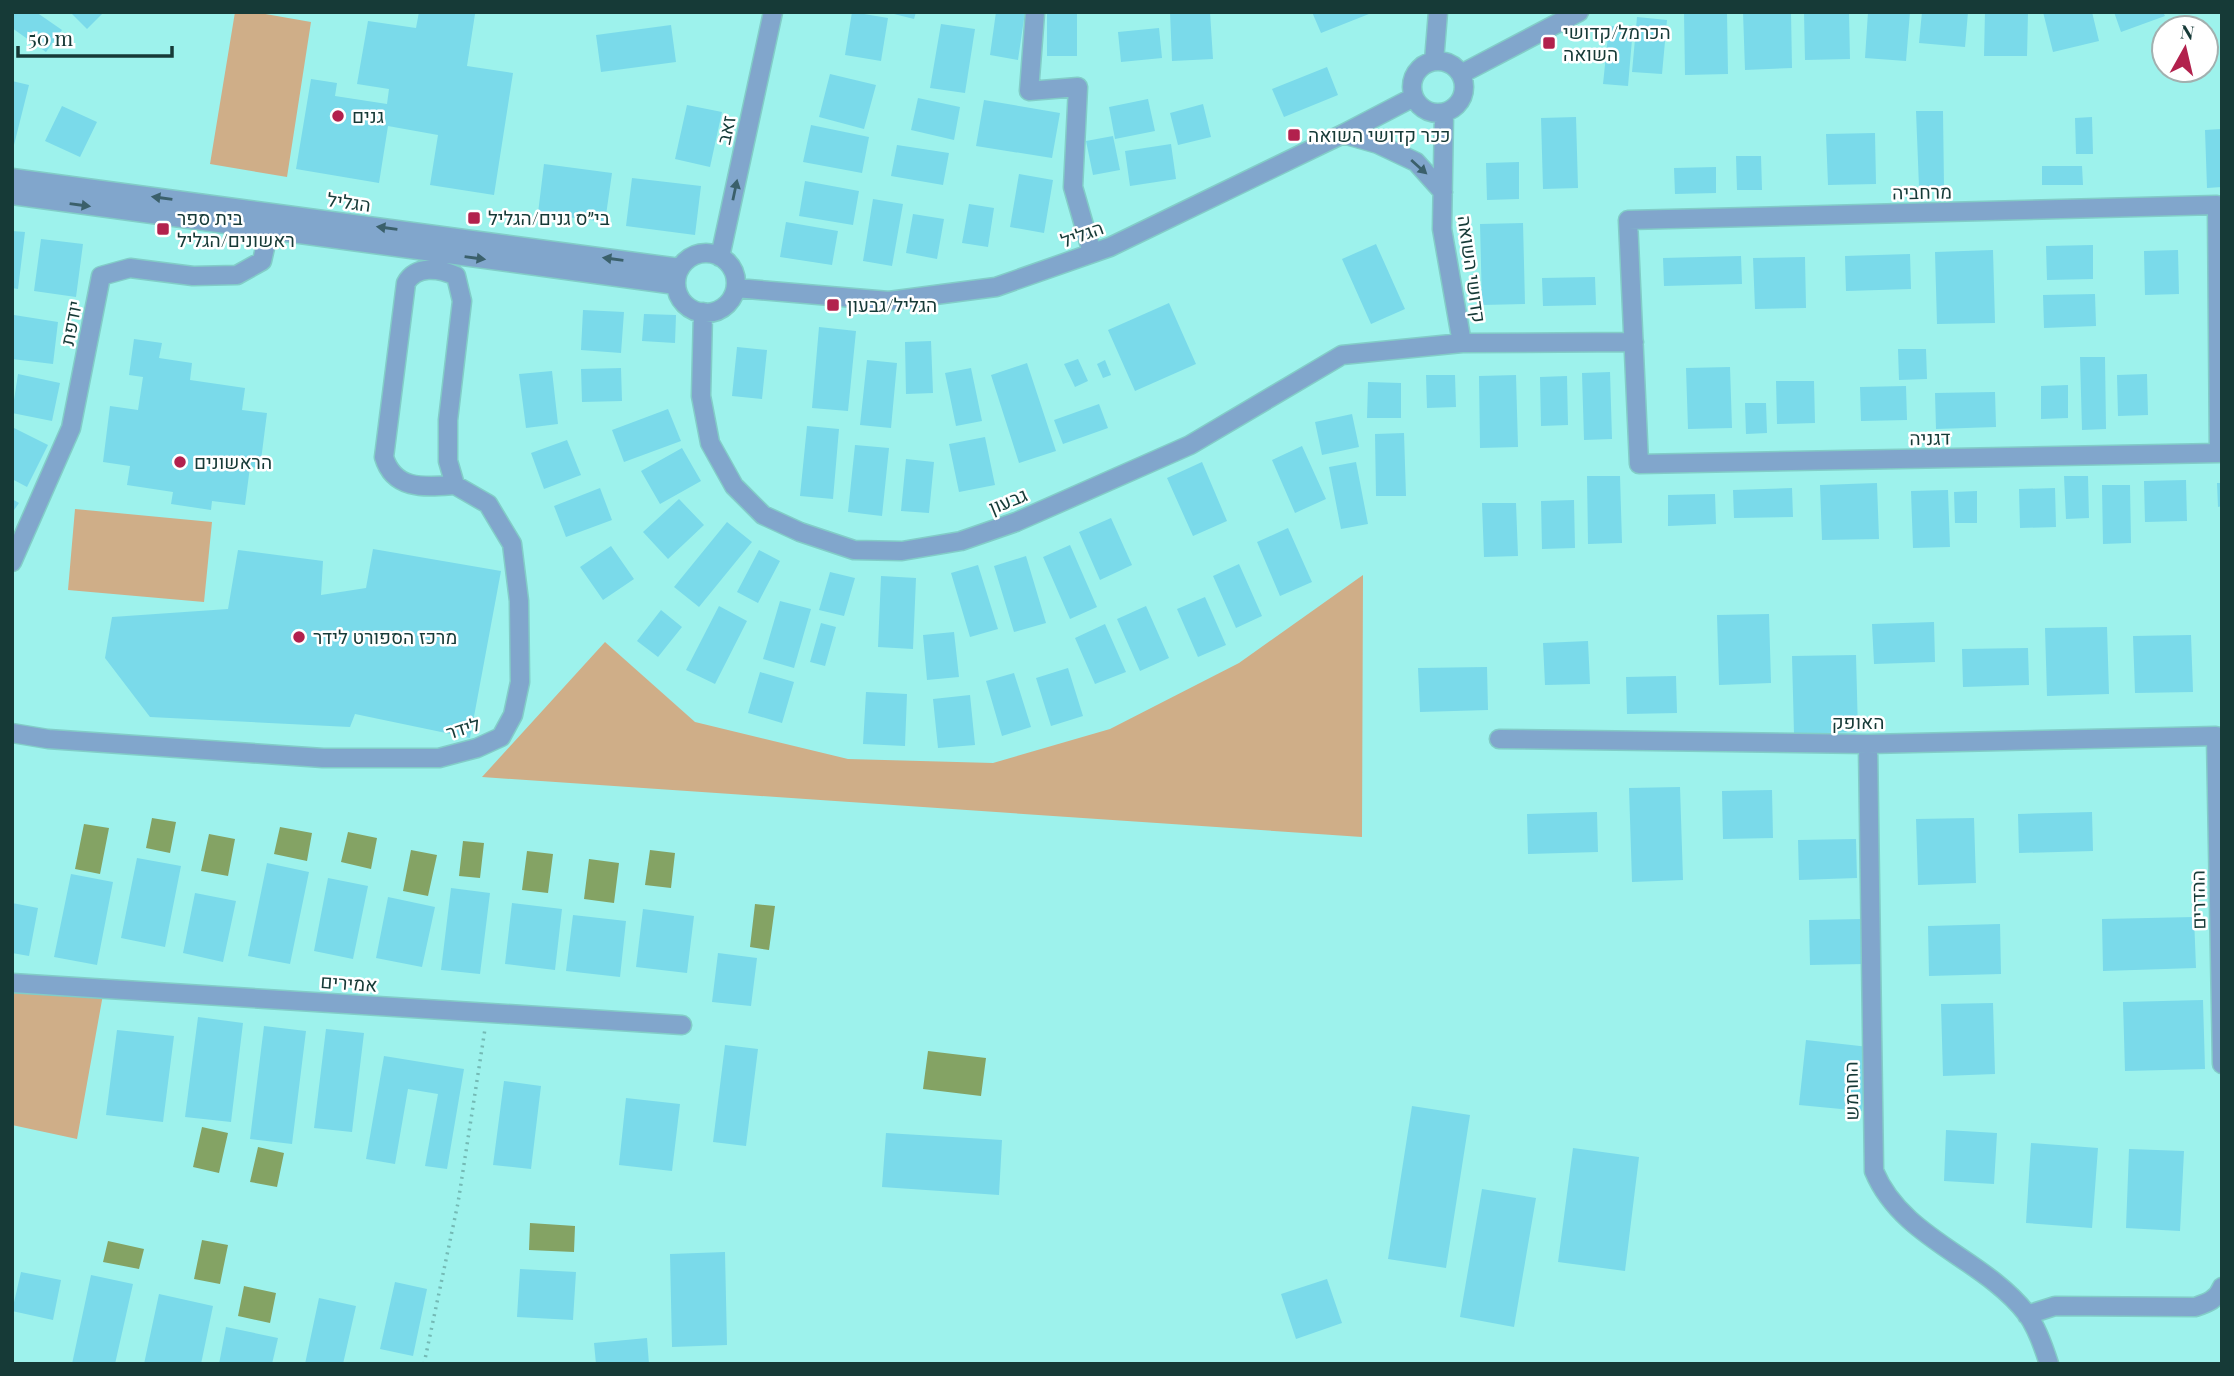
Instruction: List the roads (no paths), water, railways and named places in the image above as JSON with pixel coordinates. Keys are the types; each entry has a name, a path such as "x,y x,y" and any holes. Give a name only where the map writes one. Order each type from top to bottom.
{"street":[{"name":"זאב","path":"720,257 773,12"},
{"path":"1434,61 1438,12"},
{"path":"1461,74 1579,12"},
{"path":"1035,13 1029,91 1078,87 1073,187 1092,253"},
{"path":"1434,61 1447,62 1461,74 1465,86 1463,95 1452,109 1444,113 1426,110 1413,97 1413,77 1418,69 1434,61"},
{"name":"הגליל","path":"736,288 889,301 996,287 1110,247 1343,134 1413,97"},
{"name":"קדושי השואה","path":"1444,113 1442,229 1462,343 1634,342"},
{"path":"1343,134 1378,144 1416,162 1443,192"},
{"name":"הגליל","path":"12,178 678,276"},
{"name":"הגליל","path":"12,195 269,230 678,276"},
{"name":"מרחביה","path":"1628,220 2217,205"},
{"name":"דגניה","path":"1628,220 1639,464 2219,453 2217,205"},
{"name":"יודפת","path":"12,562 71,428 101,276 130,268 193,276 237,275 262,261 269,230"},
{"path":"700,254 720,257 732,268 736,288 729,303 721,310 696,312 680,299 678,276 690,258 700,254"},
{"path":"421,270 451,273 456,276 462,301 448,420 448,461 455,485 426,486 408,483 395,477 387,469 384,457 406,283 410,275 421,270"},
{"name":"גבעון","path":"703,312 701,396 710,443 734,486 763,515 800,532 854,550 902,551 961,541 1016,522 1190,445 1342,355 1462,343"},
{"name":"לידר","path":"12,733 48,739 323,758 439,758 477,748 501,737 513,715 520,682 519,601 512,544 488,504 455,485"},
{"name":"האופק","path":"1499,739 1868,744 2216,736"},
{"name":"ההדרים","path":"2216,736 2222,1064"},
{"name":"החרמש","path":"1868,744 1874,1171 1881,1189 1914,1225 2001,1288 2027,1315 2049,1364"},
{"name":"אמירים","path":"12,983 682,1025"},
{"path":"2027,1315 2055,1306 2195,1307 2210,1302 2220,1293 2222,1287"}],"place":[{"name":"הכרמל/קדושי השואה","path":"1549,43"},
{"name":"גנים","path":"338,116"},
{"name":"ככר קדושי השואה","path":"1294,135"},
{"name":"בי״ס גנים/הגליל","path":"474,218"},
{"name":"בית ספר ראשונים/הגליל","path":"163,229"},
{"name":"הגליל/גבעון","path":"833,305"},
{"name":"הראשונים","path":"180,462"},
{"name":"מרכז הספורט לידר","path":"299,637"}]}
